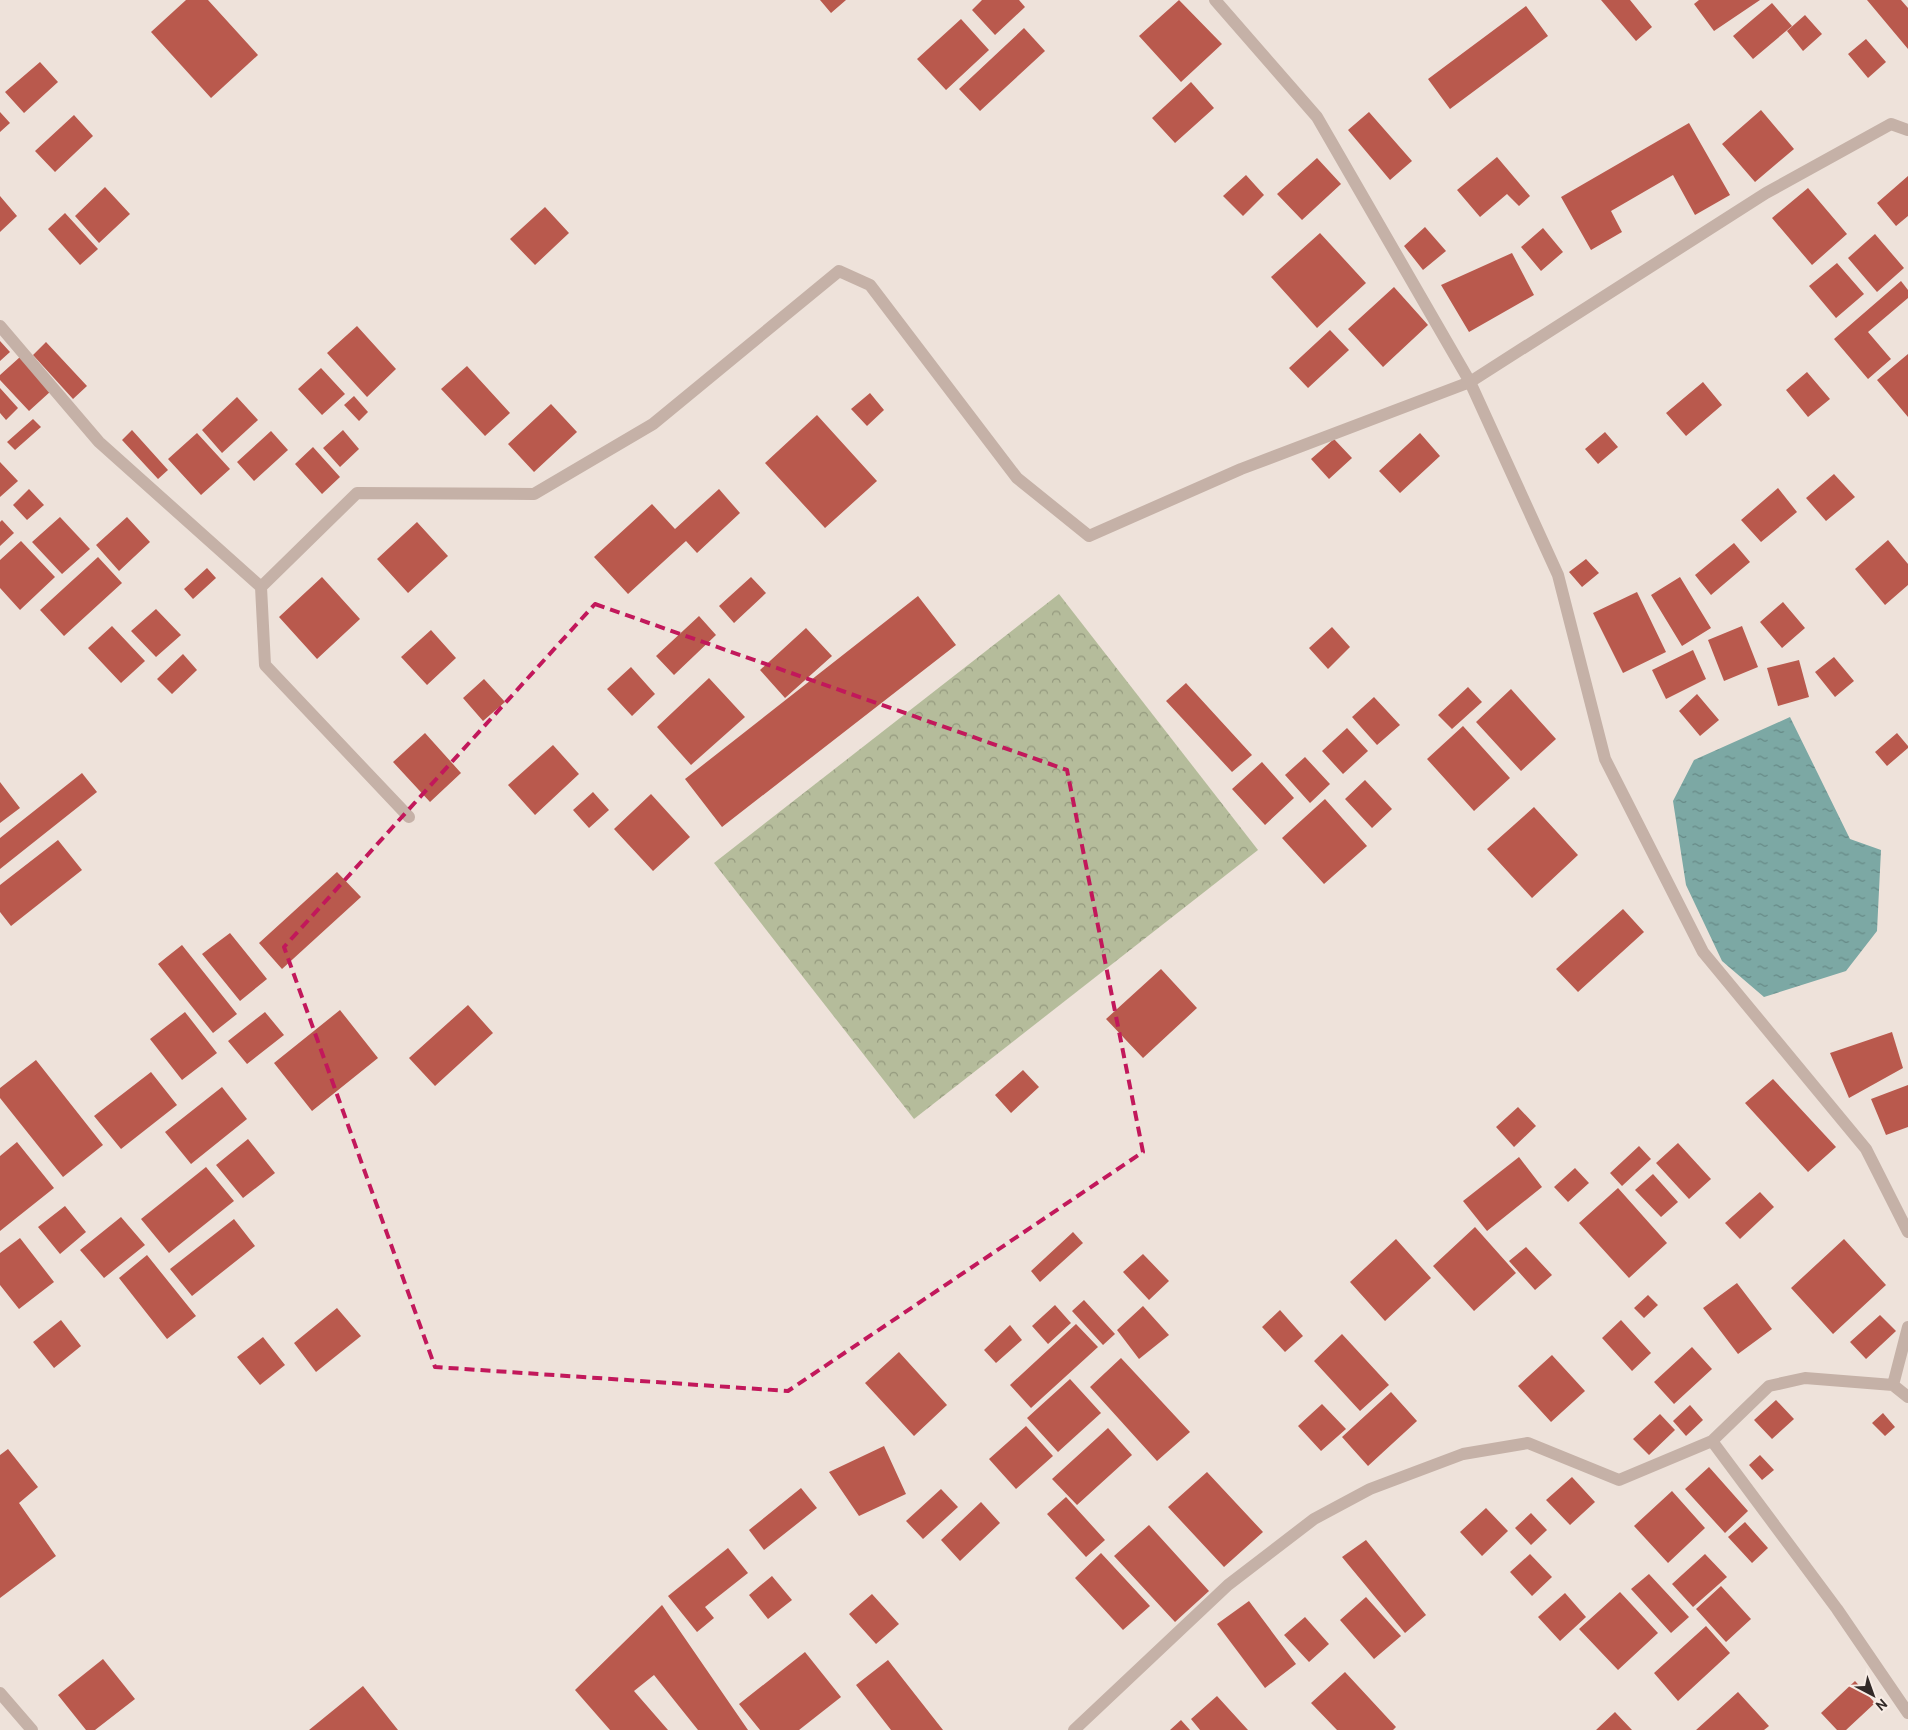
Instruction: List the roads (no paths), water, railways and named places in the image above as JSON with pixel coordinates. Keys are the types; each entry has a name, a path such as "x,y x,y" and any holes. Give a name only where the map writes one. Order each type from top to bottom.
{"street":[{"path":"1215,0 1317,117 1470,382 1558,575 1605,759 1703,952 1866,1150 1908,1232"},
{"path":"261,587 357,493 534,494 653,424 839,271 870,286 1017,478 1089,536 1241,469 1470,382 1766,193 1891,124 1908,130"},
{"path":"0,326 99,442 261,587 265,665 408,817"},
{"path":"1893,1385 1908,1327"},
{"path":"1074,1730 1228,1585 1314,1518 1370,1489 1463,1454 1528,1443 1620,1480 1712,1441 1769,1386 1805,1378 1893,1385 1908,1397"},
{"path":"1712,1441 1837,1609 1908,1713"},
{"path":"0,1693 32,1730"}],"water":[{"path":"1790,717 1850,839 1881,850 1877,931 1846,971 1764,997 1722,961 1686,885 1673,801 1694,760"}]}
